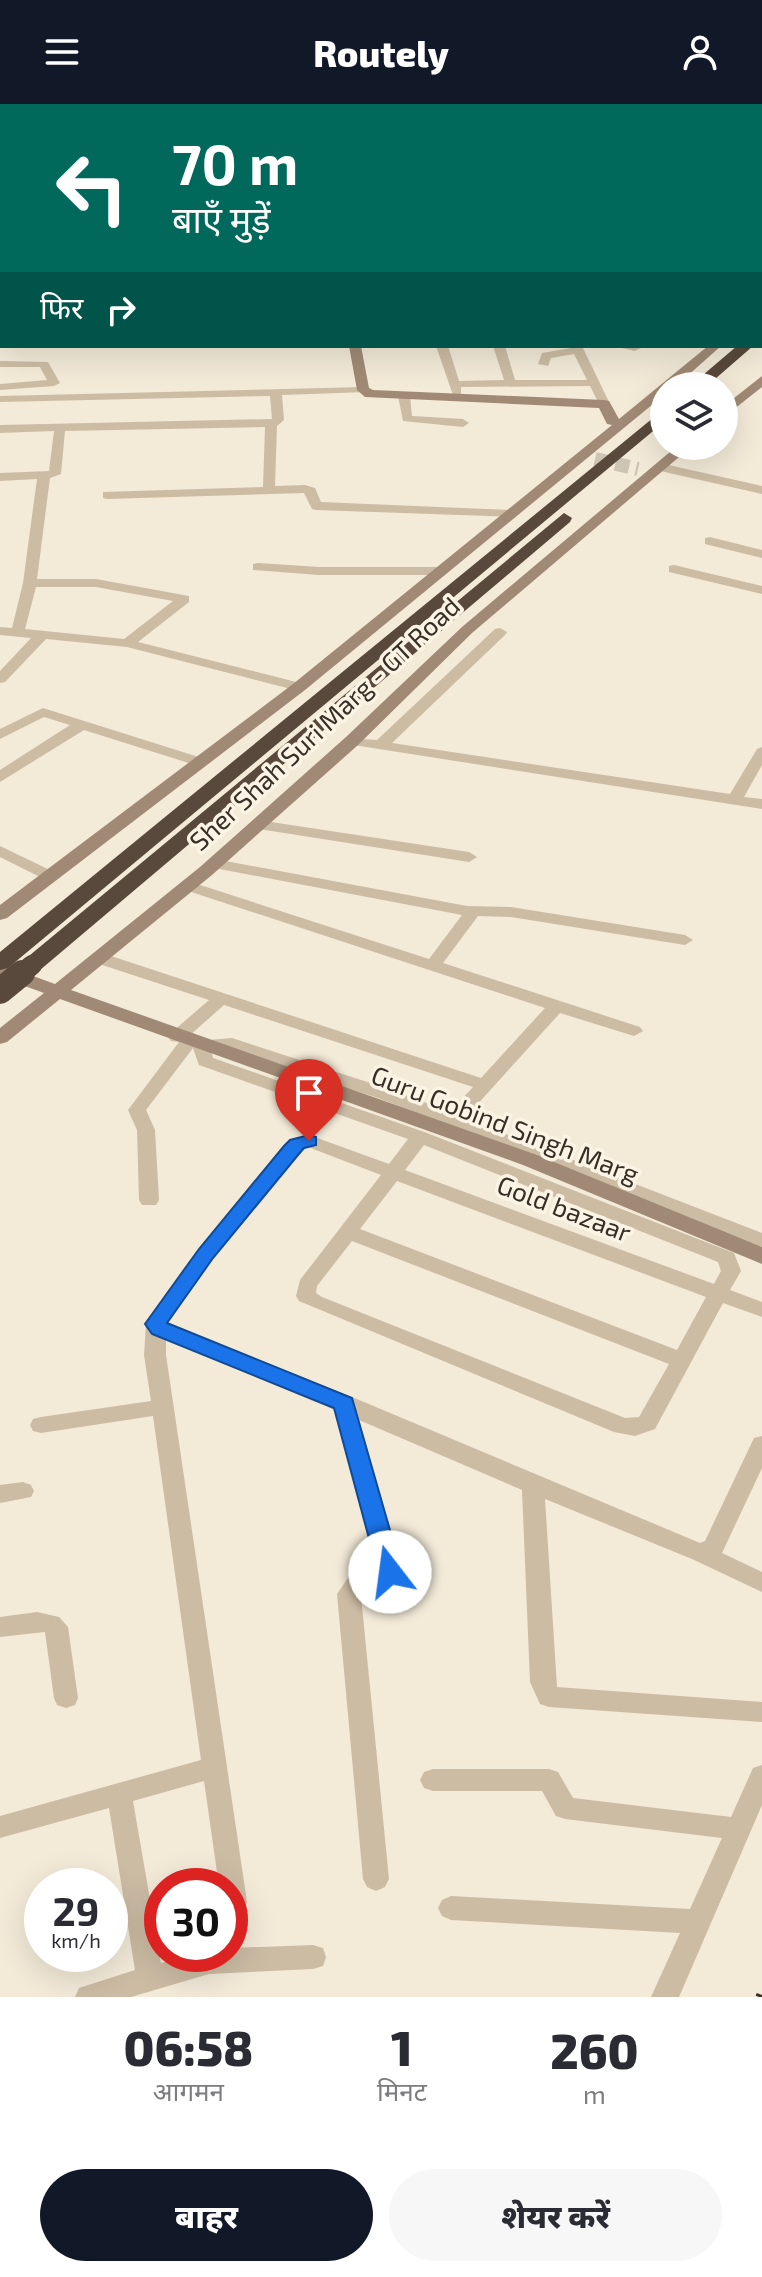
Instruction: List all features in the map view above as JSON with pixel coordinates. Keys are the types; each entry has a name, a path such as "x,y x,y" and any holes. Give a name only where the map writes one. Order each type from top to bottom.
{"highway":[{"path":"715,372 744,348"},
{"path":"738,372 762,352"},
{"name":"Sher Shah Suri Marg - GT Road","path":"3,963 650,426"},
{"name":"Sher Shah Suri Marg - GT Road","path":"0,991 650,446"}],"street":[{"path":"355,348 363,390"},
{"path":"442,348 457,391"},
{"path":"500,348 511,384"},
{"path":"544,364 546,355 577,348 611,420 622,424"},
{"name":"Sher Shah Suri Marg - GT Road","path":"683,372 709,348"},
{"path":"0,364 44,364 54,383 0,387"},
{"path":"738,401 762,380"},
{"path":"0,399 363,390 404,396 511,384 595,383"},
{"path":"457,391 604,404"},
{"path":"0,429 271,423 278,420 276,393"},
{"path":"404,396 407,419 463,423"},
{"name":"Sher Shah Suri Marg - GT Road","path":"0,914 299,687 511,514 588,458 650,401"},
{"path":"269,490 271,423"},
{"path":"0,477 56,473 60,427"},
{"name":"Sher Shah Suri Marg - GT Road","path":"0,1038 215,864 352,741 467,630 665,460"},
{"path":"650,470 762,490"},
{"path":"18,631 30,583 44,476"},
{"path":"107,495 310,490 316,506 511,514"},
{"path":"710,541 762,554"},
{"path":"258,567 319,571 440,571"},
{"path":"674,569 762,590"},
{"path":"30,583 96,583 184,600 127,643"},
{"path":"0,631 127,643 299,687"},
{"path":"380,746 500,632"},
{"path":"0,679 43,634"},
{"path":"0,735 42,712 200,762"},
{"path":"0,777 84,723"},
{"path":"352,741 762,804"},
{"path":"734,800 762,752"},
{"path":"258,825 469,857"},
{"path":"0,851 50,876"},
{"path":"215,864 473,911 511,912 685,940"},
{"path":"188,886 634,1031"},
{"path":"432,967 473,911"},
{"path":"99,958 485,1085"},
{"name":"Guru Gobind Singh Marg","path":"3,963 57,992 196,1044 530,1160 762,1256"},
{"path":"149,1200 146,1130 137,1110 196,1044 221,999"},
{"path":"453,1120 555,1007"},
{"path":"196,1044 226,1042 453,1120 762,1240"},
{"path":"196,1044 205,1061 420,1137 722,1255 732,1266 647,1423 635,1428 622,1426 310,1299 305,1292 307,1285 390,1171 420,1137"},
{"name":"Gold bazaar","path":"157,1327 158,1317 206,1253 297,1144 317,1142 638,1266 762,1310"},
{"path":"346,1231 681,1360"},
{"path":"229,1868 155,1355 157,1327 700,1553 762,1583"},
{"path":"344,1403 390,1572 379,1581 356,1585 349,1594 376,1879"},
{"path":"41,1425 162,1407"},
{"path":"700,1553 714,1547 762,1444"},
{"path":"533,1486 542,1682 549,1697 762,1712"},
{"path":"0,1627 36,1622 50,1623 56,1627 66,1698"},
{"path":"0,1827 215,1767"},
{"path":"665,1997 762,1776"},
{"path":"433,1780 549,1780 565,1808 739,1829"},
{"path":"119,1792 150,1978"},
{"path":"451,1908 698,1922"},
{"path":"89,1997 221,1960 313,1957"}],"tunnel":[{"path":"595,459 638,469"}],"railway":[{"path":"759,1997 762,1989"}],"route":[{"path":"309,1141 297,1144 291,1150 223,1237 206,1253 156,1324 159,1329 247,1366 344,1403 390,1572"}]}
